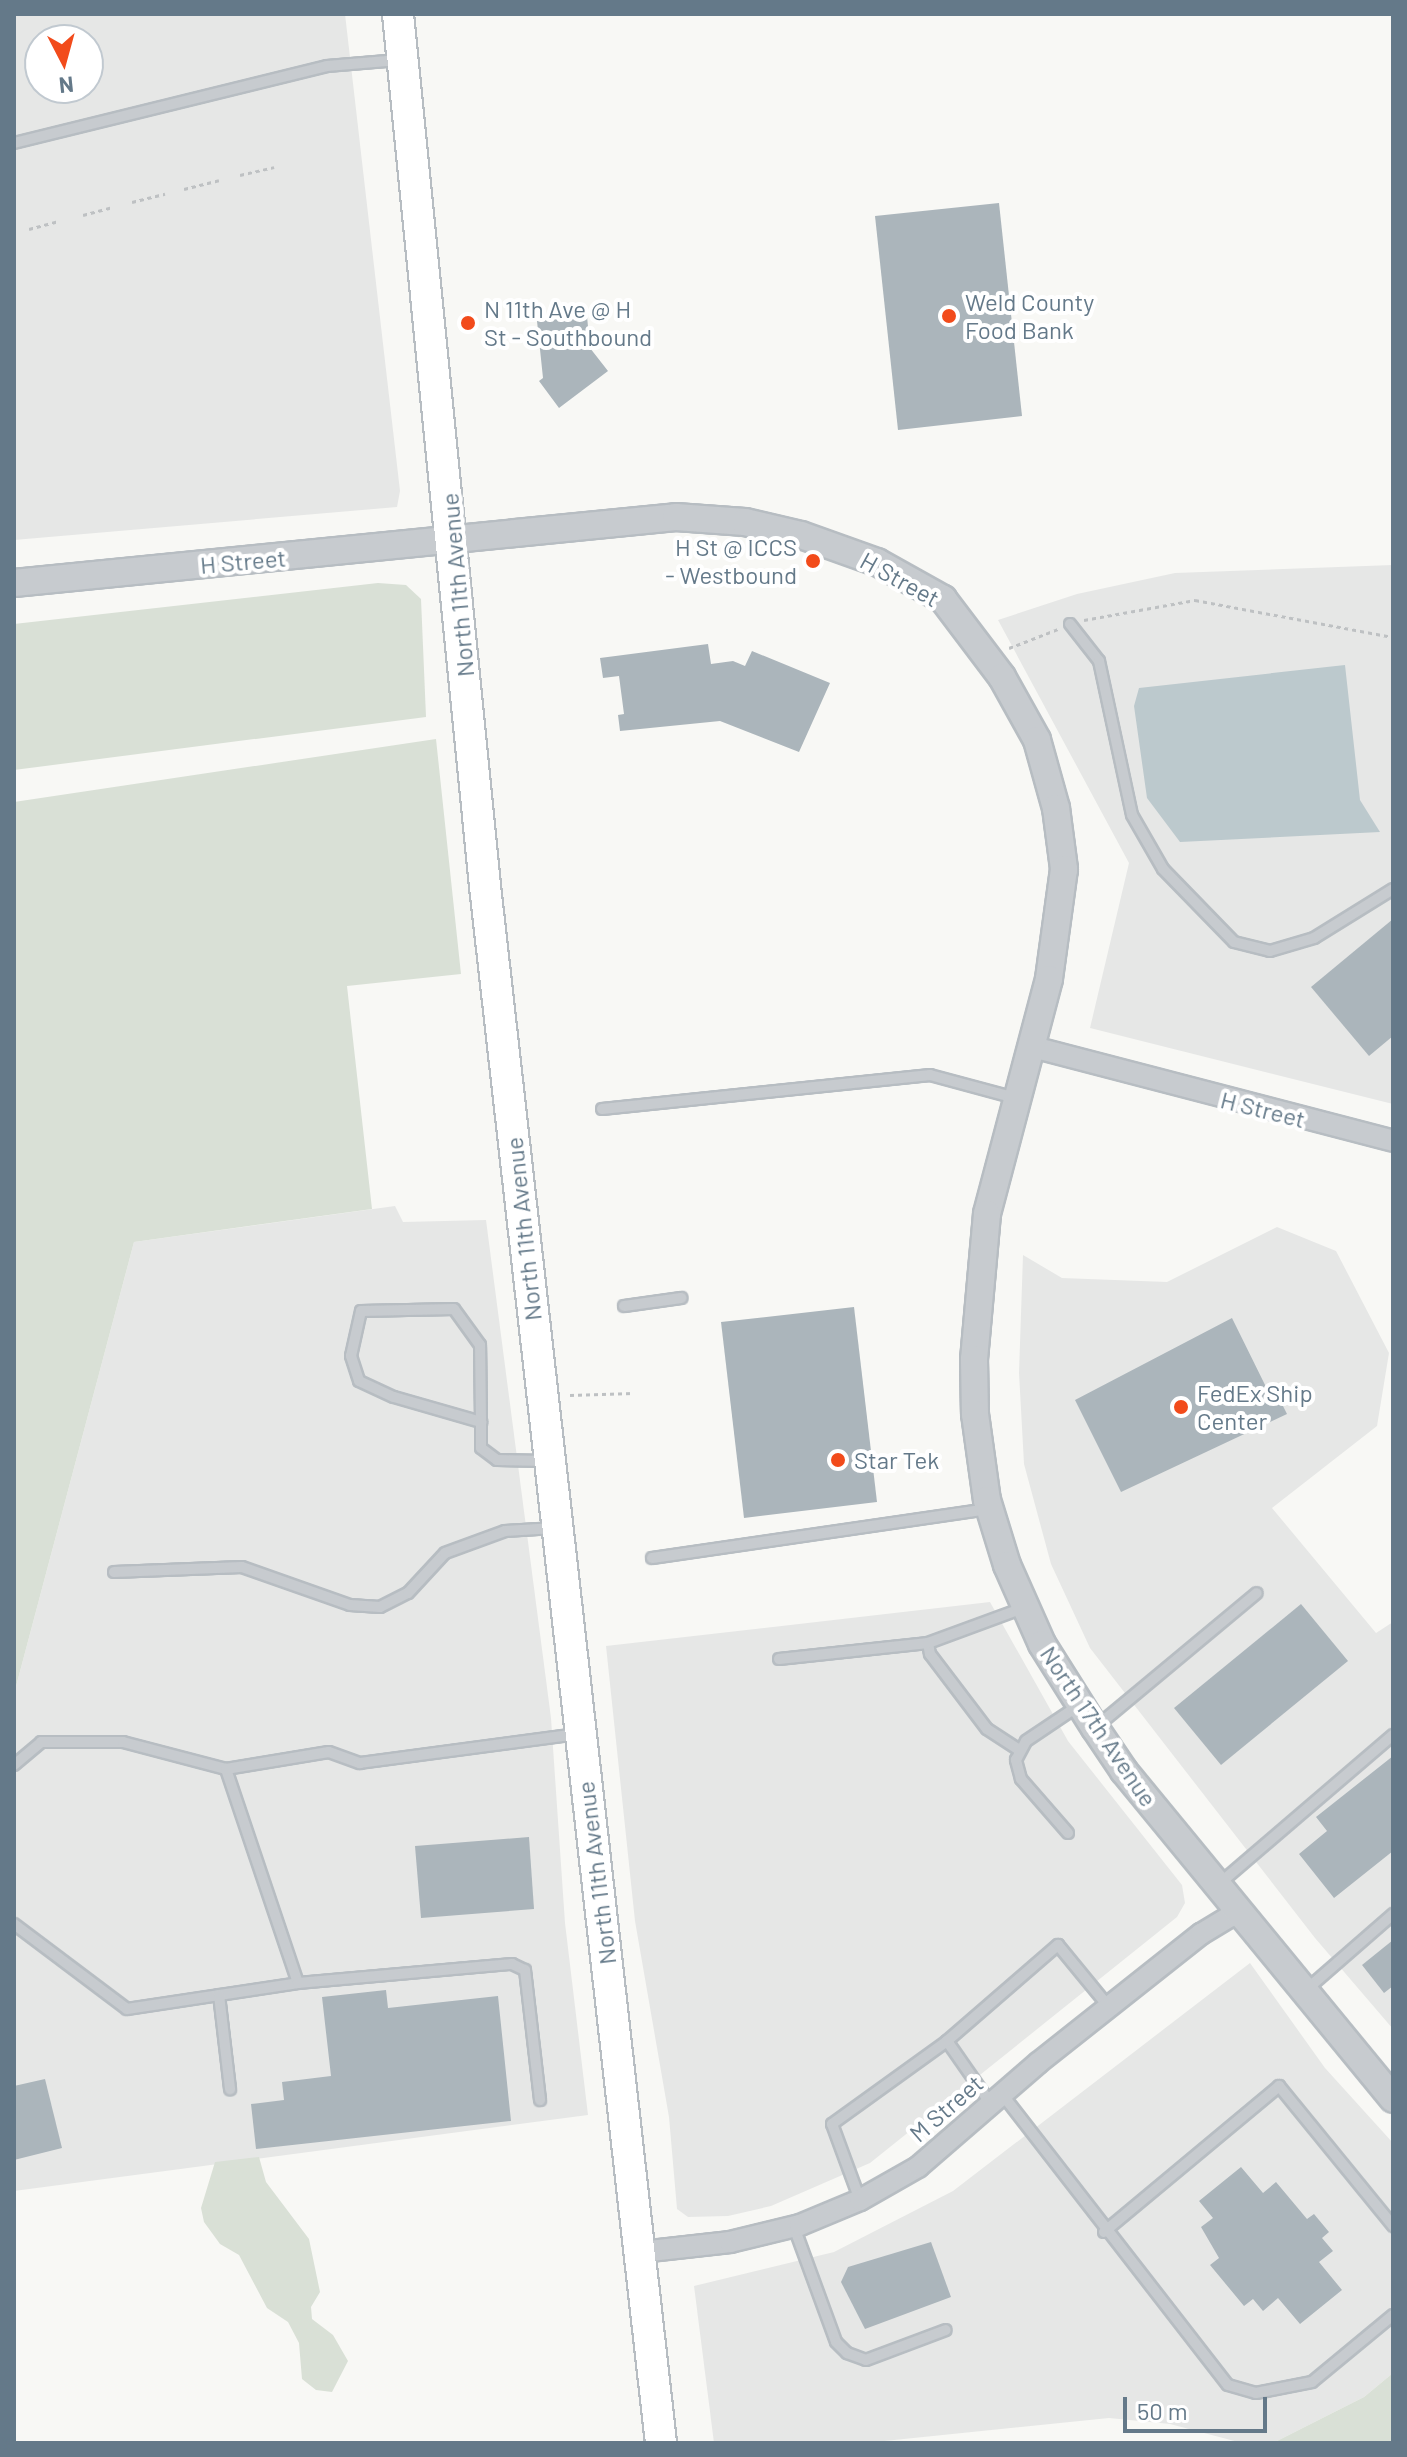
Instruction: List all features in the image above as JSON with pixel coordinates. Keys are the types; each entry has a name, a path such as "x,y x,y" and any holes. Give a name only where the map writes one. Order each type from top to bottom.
{"main road":[{"name":"North 11th Avenue","path":"398,14 549,1461 661,2443"}],"street":[{"name":"H Street","path":"14,583 676,517 745,522 877,562 943,599 987,656 1037,740 1056,808 1064,869 1049,979 1033,1047 1393,1141"},
{"name":"North 17th Avenue","path":"1033,1047 987,1214 974,1359 975,1414 989,1509 1025,1607 1079,1705 1218,1885 1393,2099"},
{"name":"M Street","path":"641,2252 730,2242 794,2227 860,2200 918,2167 1109,2007 1201,1934 1239,1911"}],"lane":[{"path":"14,143 327,66 403,60"},
{"path":"1070,624 1099,661 1132,815 1163,869 1234,942 1270,951 1314,938 1393,889"},
{"path":"602,1109 930,1075 1017,1099"},
{"path":"624,1306 681,1298"},
{"path":"481,1422 359,1381 351,1356 361,1311 454,1309 480,1345 481,1422 481,1448 497,1460 549,1461"},
{"path":"652,1558 989,1509"},
{"path":"114,1572 242,1567 350,1605 380,1607 408,1593 445,1553 505,1531 557,1528"},
{"path":"1095,1728 1257,1593"},
{"path":"779,1659 928,1643 1025,1607"},
{"path":"928,1643 930,1654 987,1729 1019,1750"},
{"path":"1068,1833 1021,1779 1016,1769 1019,1750 1079,1705"},
{"path":"14,1765 41,1742 123,1742 226,1769 329,1752 360,1763 580,1734"},
{"path":"1218,1885 1393,1735"},
{"path":"226,1769 298,1983"},
{"path":"1306,1990 1393,1914"},
{"path":"14,1924 113,2003 127,2009 298,1983 512,1964 525,1970 540,2100"},
{"path":"860,2200 832,2124 947,2041 1058,1945 1109,2007"},
{"path":"219,1995 230,2089"},
{"path":"947,2041 1228,2385 1256,2393 1312,2382 1393,2315"},
{"path":"1104,2232 1279,2086 1393,2226"},
{"path":"794,2227 836,2342 847,2353 866,2360 946,2330"}],"path":[{"path":"240,175 274,167"},
{"path":"184,189 219,180"},
{"path":"132,202 165,194"},
{"path":"83,215 113,207"},
{"path":"29,229 58,221"},
{"path":"987,656 1070,624 1195,600 1393,637"},
{"path":"570,1395 634,1393"}],"shaded area":[{"path":"14,14 345,14 400,491 397,507 14,540"},
{"path":"1393,565 1393,1104 1090,1028 1129,863 998,620 1077,594 1175,573"},
{"path":"378,583 406,585 421,599 426,717 14,770 14,624"},
{"path":"1345,665 1360,800 1380,832 1180,842 1147,798 1134,706 1139,688"},
{"path":"436,739 461,974 347,986 372,1209 134,1242 14,1694 14,802"},
{"path":"395,1206 403,1222 486,1220 551,1718 565,1923 588,2115 14,2191 14,1694 134,1242"},
{"path":"1277,1227 1336,1251 1389,1353 1377,1426 1272,1508 1376,1633 1393,1622 1393,2029 1315,1938 1090,1648 1051,1564 1024,1464 1019,1373 1023,1255 1062,1278 1167,1282"},
{"path":"990,1602 1068,1741 1182,1885 1185,1903 1177,1917 870,2163 771,2206 728,2216 688,2217 677,2209 669,2117 635,1921 606,1646"},
{"path":"1250,1963 1325,2068 1393,2143 1393,2373 1364,2397 1273,2443 1242,2443 1170,2424 1109,2418 865,2443 714,2443 694,2286 834,2252 953,2191"},
{"path":"259,2157 266,2182 309,2239 320,2292 311,2307 312,2319 333,2335 348,2361 332,2392 316,2390 302,2379 299,2343 288,2322 267,2308 239,2255 220,2244 204,2222 201,2208 215,2162"},
{"path":"1393,2373 1393,2443 1273,2443 1364,2397"}],"building":[{"name":"Weld County Food Bank","path":"999,203 1022,416 898,430 875,216"},
{"path":"587,316 590,348 608,371 559,408 539,381 543,378 537,321"},
{"path":"708,644 711,664 733,661 745,666 752,651 830,683 799,752 720,721 620,731 618,715 624,714 619,676 603,678 600,658"},
{"path":"1393,919 1393,1036 1369,1056 1311,987"},
{"path":"854,1307 877,1502 744,1518 721,1322"},
{"name":"FedEx Ship Center","path":"1232,1318 1268,1391 1274,1388 1287,1414 1121,1492 1075,1400"},
{"path":"1301,1604 1348,1661 1221,1765 1174,1708"},
{"path":"1393,1756 1393,1851 1334,1898 1299,1854 1327,1831 1316,1817"},
{"path":"529,1837 534,1909 421,1918 415,1846"},
{"path":"1393,1940 1393,1986 1384,1993 1362,1965"},
{"path":"386,1990 388,2008 498,1996 511,2121 256,2149 251,2104 284,2100 282,2082 331,2076 322,1997"},
{"path":"45,2079 62,2148 14,2160 14,2086"},
{"path":"1241,2167 1263,2193 1276,2182 1307,2219 1314,2214 1329,2232 1322,2238 1333,2251 1319,2262 1342,2290 1300,2324 1278,2298 1263,2311 1253,2299 1244,2306 1210,2265 1219,2258 1201,2227 1213,2218 1199,2201"},
{"path":"931,2242 951,2297 865,2329 841,2282 848,2267"}],"place":[{"name":"Weld County Food Bank","path":"949,316"},
{"name":"N 11th Ave @ H St - Southbound","path":"468,323"},
{"name":"H St @ ICCS - Westbound","path":"813,561"},
{"name":"FedEx Ship Center","path":"1181,1407"},
{"name":"Star Tek","path":"838,1460"}]}
